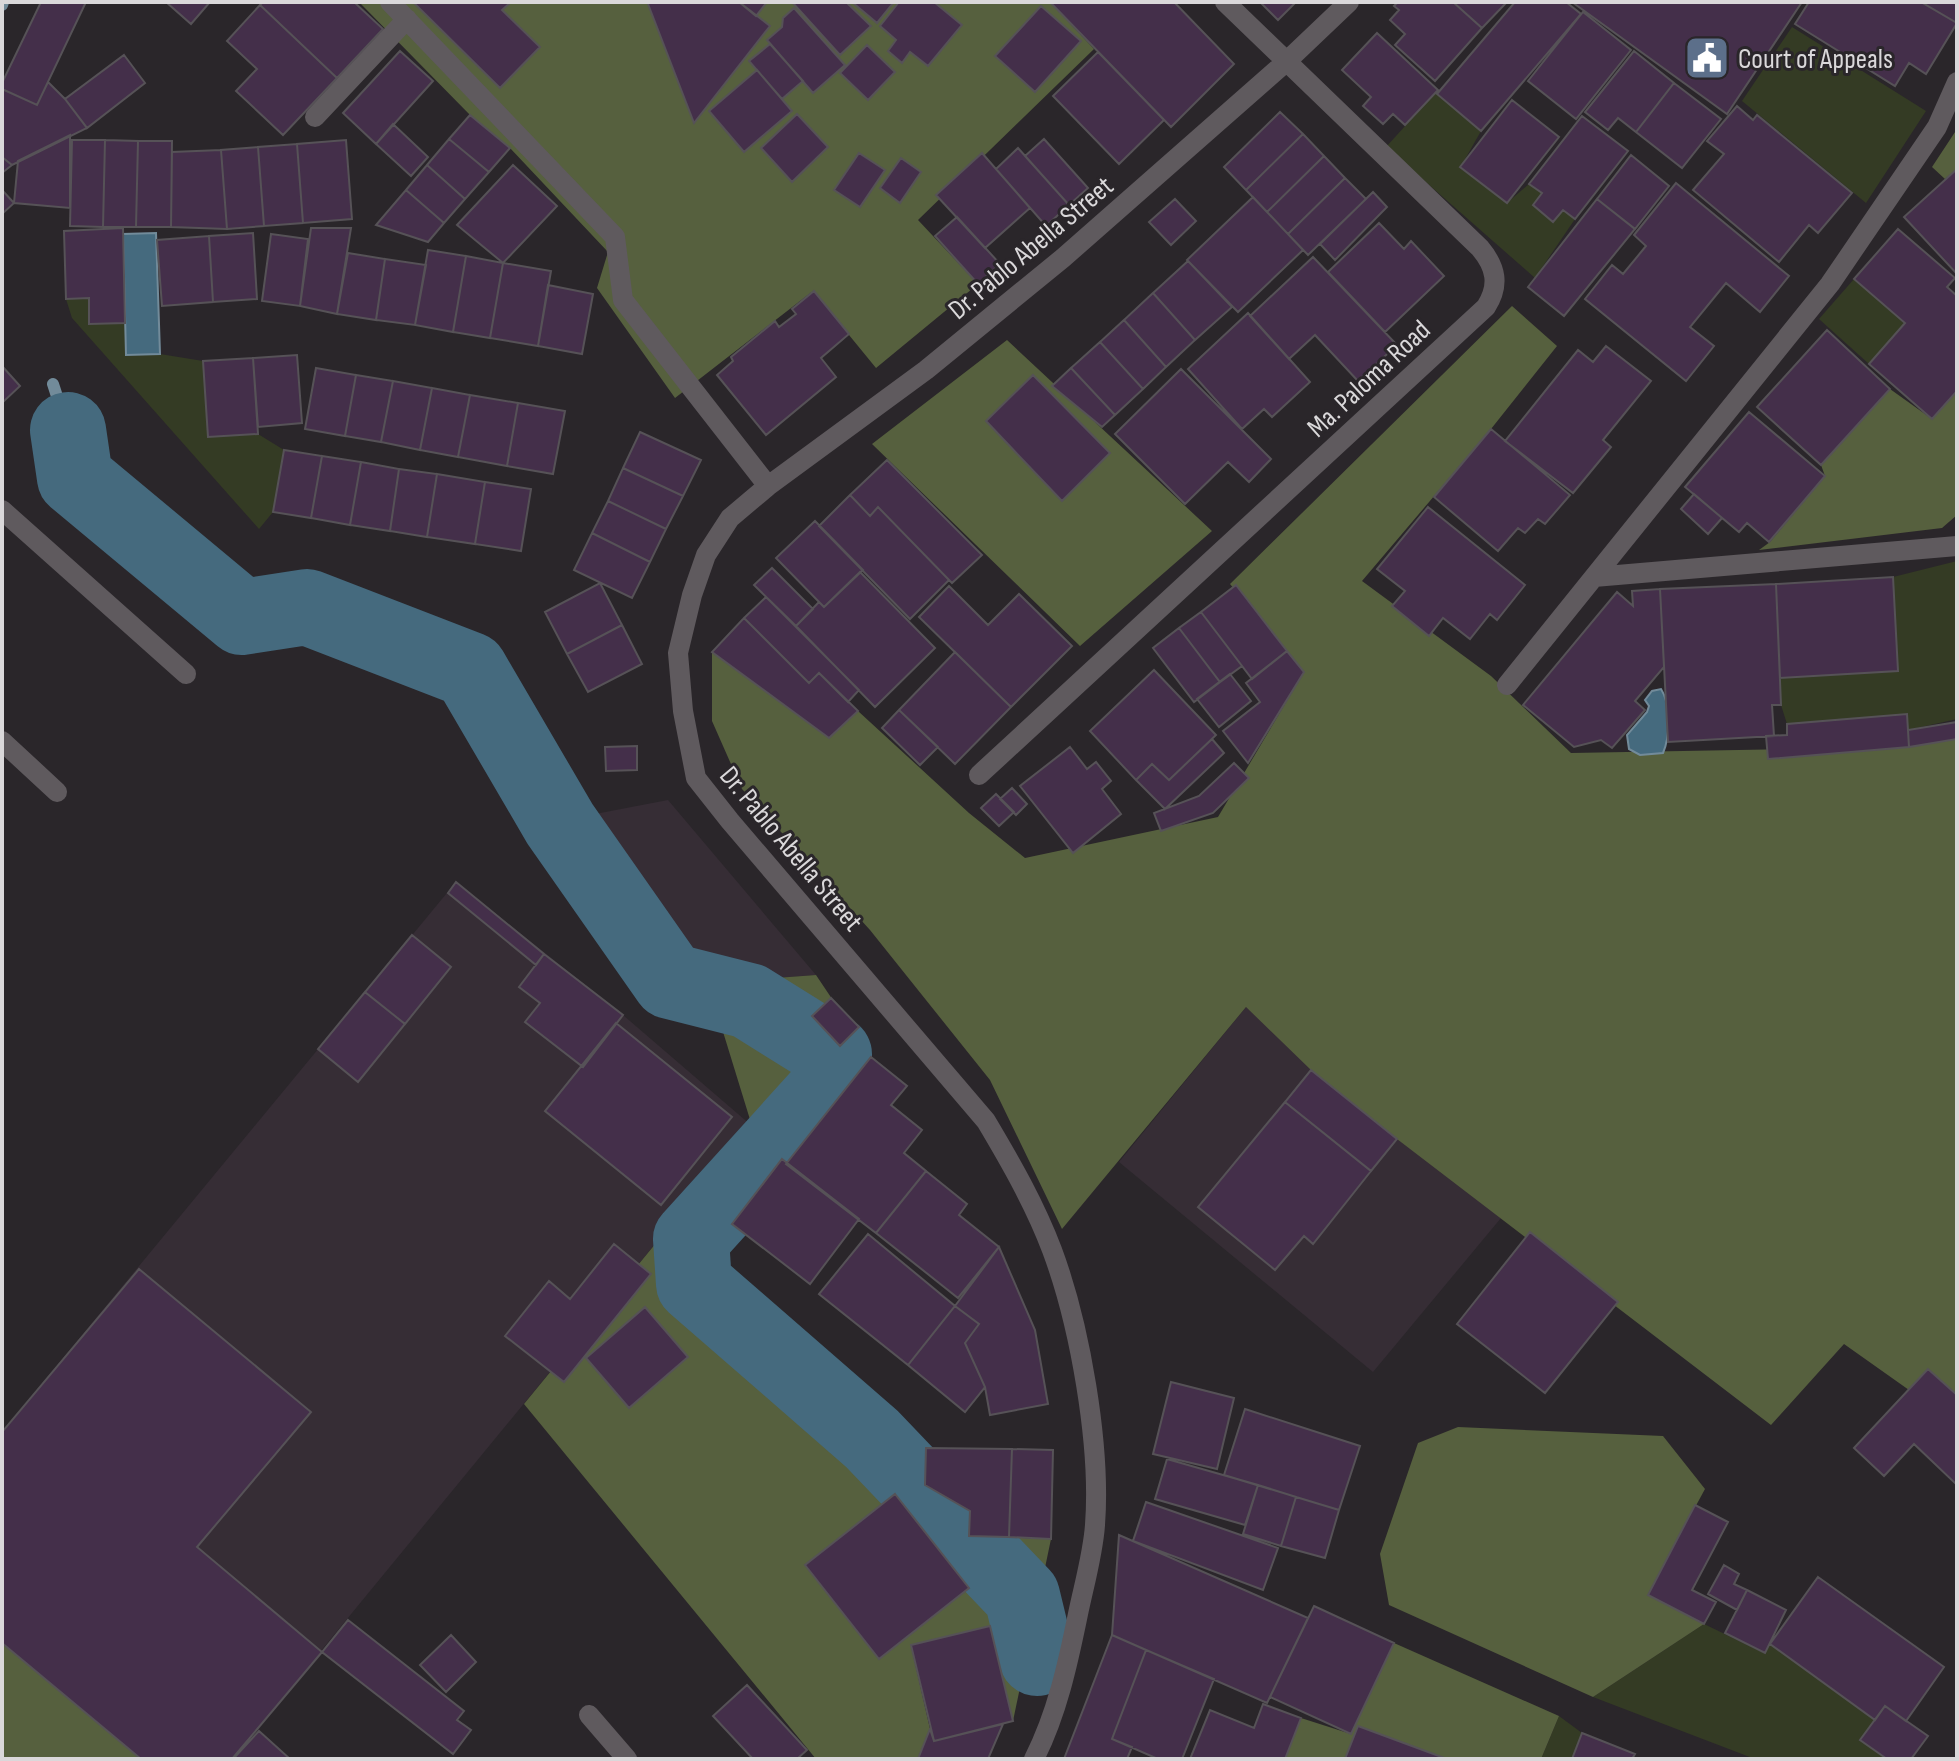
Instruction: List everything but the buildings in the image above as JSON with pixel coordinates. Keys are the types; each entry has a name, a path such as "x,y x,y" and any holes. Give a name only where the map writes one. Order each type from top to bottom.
{"street":[{"path":"390,2 615,237 623,300 768,486"},
{"name":"Ma. Paloma Road","path":"979,775 1475,318 1494,294 1496,279 1492,262 1480,248 1225,2"},
{"name":"Dr. Pablo Abella Street","path":"1034,1759 1068,1664 1095,1526 1090,1409 1075,1331 1053,1253 1015,1171 986,1121 696,778 683,711 678,653 692,595 706,555 730,518 768,486 937,361 1063,258 1287,61 1349,2"},
{"path":"315,117 407,19"},
{"path":"1507,685 1830,284 1937,127 1957,82"},
{"path":"2,510 186,674"},
{"path":"1594,577 1957,546"},
{"path":"2,741 57,792"},
{"path":"589,1715 627,1759"}],"shaded area":[{"path":"668,800 816,975 708,983 596,858 569,819"},
{"path":"456,882 623,1015 752,1126 232,1759 141,1759 2,1643 2,1432"},
{"path":"1246,1007 1501,1218 1373,1372 1119,1162"}],"green space":[{"path":"359,2 1050,2 1094,49 918,220 978,284 876,368 813,291 675,398 597,288 608,252 510,148 470,115"},
{"path":"1792,27 1926,111 1866,203 1742,101"},
{"path":"1438,90 1481,131 1460,168 1507,203 1529,184 1542,193 1533,206 1553,221 1563,210 1575,219 1535,278 1386,147"},
{"path":"1957,129 1957,169 1945,179 1932,167"},
{"path":"1854,279 1905,323 1869,364 1819,319"},
{"path":"89,298 90,324 125,323 126,355 160,354 203,361 209,437 258,434 284,450 273,512 259,529 72,318 66,299"},
{"path":"1512,306 1557,346 1362,581 1491,676 1571,753 1909,747 1957,739 1957,1424 1844,1344 1771,1425 1397,1139 1311,1070 1246,1007 1062,1229 990,1080 870,930 742,789 712,721 712,652 829,738 858,711 969,813 1025,858 1218,817 1304,672 1230,584"},
{"path":"1007,340 1212,531 1080,646 872,444"},
{"path":"1890,389 1932,419 1957,391 1957,515 1942,528 1759,550 1770,542 1825,476 1821,465"},
{"path":"1957,561 1957,719 1908,730 1906,714 1787,724 1781,705 1780,678 1898,671 1893,577"},
{"path":"816,975 871,1057 732,1224 722,1287 925,1485 970,1511 973,1536 1051,1539 1013,1721 991,1627 911,1646 930,1729 918,1759 816,1759 524,1404 752,1126 708,983"},
{"path":"1458,1427 1663,1436 1705,1489 1648,1594 1704,1624 1593,1697 1389,1605 1380,1554 1418,1443"},
{"path":"1704,1624 1764,1653 1770,1644 1875,1719 1887,1759 1755,1759 1593,1697"},
{"path":"2,1643 141,1759 2,1759"},
{"path":"1394,1643 1559,1716 1541,1759 1285,1759 1301,1718 1351,1734"},
{"path":"1559,1716 1582,1733 1572,1759 1541,1759"}],"water":[{"path":"156,233 160,354 126,355 123,234"},
{"path":"1661,689 1668,712 1663,753 1640,755 1629,749 1627,735 1647,712 1649,706 1645,700 1652,691"}],"waterway":[{"path":"53,384 68,430"},
{"path":"68,430 75,478 242,617 307,607 470,670 560,824 670,981 749,1001 834,1054 833,1082 691,1239 694,1284 872,1439 1022,1596 1037,1658"}],"place":[{"name":"Court of Appeals","path":"1707,58"}]}
